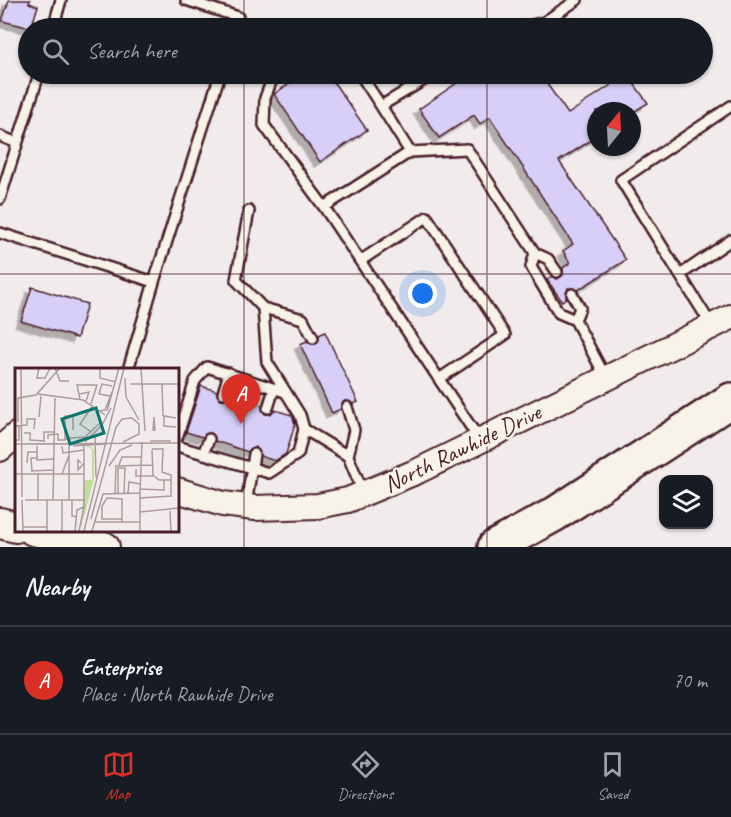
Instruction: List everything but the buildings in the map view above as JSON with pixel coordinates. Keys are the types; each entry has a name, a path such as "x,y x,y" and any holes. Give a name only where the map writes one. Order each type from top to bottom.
{"highway":[{"path":"495,547 555,514 731,400"},
{"path":"531,547 555,514"}],"main road":[{"path":"0,523 15,527"},
{"path":"37,532 104,547"}],"street":[{"name":"North Rawhide Drive","path":"178,490 223,504 245,507 318,506 364,495 480,441 722,322"}],"lane":[{"path":"55,18 61,0"},
{"path":"186,0 238,18"},
{"path":"550,18 577,0"},
{"path":"0,199 36,84"},
{"path":"129,368 217,84"},
{"path":"270,84 265,98 264,125 324,207 480,441"},
{"path":"367,84 410,152"},
{"path":"381,105 417,84"},
{"path":"722,322 680,275 621,180 731,106"},
{"path":"0,136 17,143"},
{"path":"324,207 410,152 467,149 535,253 548,259 557,272"},
{"path":"249,211 236,280 263,308 303,319 312,338"},
{"path":"360,261 427,217 505,335 439,379"},
{"path":"0,233 154,282"},
{"path":"680,275 731,240"},
{"path":"535,253 531,267 559,313 575,320 606,378"},
{"path":"572,294 580,308 575,320"},
{"path":"178,446 269,473 298,454 304,429 300,415 267,362 263,308"},
{"path":"178,435 199,374 207,366 285,392"},
{"path":"223,393 230,373"},
{"path":"268,408 274,389"},
{"path":"346,407 354,430 348,456 364,495"},
{"path":"304,429 348,456"},
{"path":"203,454 209,439"},
{"path":"245,507 254,454"}],"place":[{"name":"Enterprise","path":"241,424"}]}
